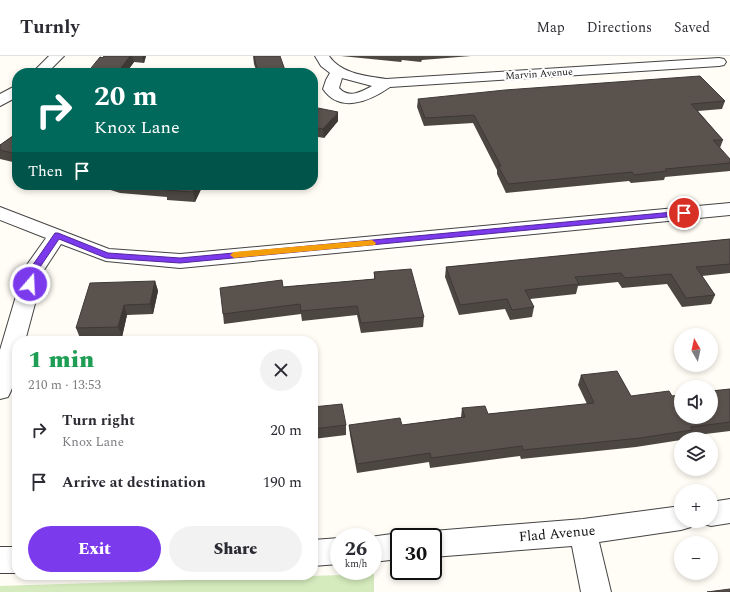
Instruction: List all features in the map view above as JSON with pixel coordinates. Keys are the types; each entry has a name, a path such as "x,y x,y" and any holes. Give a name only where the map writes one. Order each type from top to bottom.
{"street":[{"path":"44,68 57,56"},
{"name":"Marvin Avenue","path":"322,56 339,71 359,79 386,83 716,59"},
{"path":"716,59 730,72"},
{"path":"339,71 333,80 331,89 336,95 343,99 363,96 386,83"},
{"path":"0,101 12,93"},
{"path":"0,213 106,255 180,261 730,209"},
{"path":"15,336 34,269 58,235"},
{"path":"0,390 12,347"},
{"path":"718,513 730,511"},
{"name":"Flad Avenue","path":"442,543 583,532 674,519"},
{"path":"583,532 596,592"},
{"path":"318,553 330,552"},
{"path":"0,560 12,560"}],"green space":[{"path":"330,575 330,580 374,580 374,592 0,592 0,586 187,580 318,580 318,576"}],"building":[{"path":"104,56 130,56 121,68 91,68 100,57 103,58"},
{"path":"254,56 280,56 284,68 257,68"},
{"path":"700,76 725,101 691,104 723,140 713,140 730,159 730,163 665,169 667,171 634,175 632,172 508,184 498,166 501,166 474,115 425,118 418,99 505,90"},
{"path":"318,108 338,112 323,129 318,128"},
{"path":"12,137 12,153 0,150 0,145"},
{"path":"165,190 194,190 193,192"},
{"path":"730,239 730,264 696,267 715,295 686,298 671,274 625,278 621,273 575,277 579,284 525,290 534,307 512,310 507,299 460,305 446,267"},
{"path":"411,269 424,317 361,323 357,306 301,311 300,304 223,314 220,288 282,280 283,287 375,279 374,272"},
{"path":"155,281 150,304 124,305 118,327 76,328 90,283"},
{"path":"617,371 631,396 669,391 672,396 674,396 674,424 714,424 691,427 692,430 640,438 523,450 522,446 431,458 430,453 357,464 349,425 400,418 402,425 465,417 462,408 485,406 488,414 594,403 581,375"},
{"path":"730,389 730,422 718,424 718,390"},
{"path":"342,404 346,425 318,428 318,406"},
{"path":"730,589 730,592 707,592"}],"slow traffic":[{"path":"234,255 372,243"}],"route":[{"path":"30,284 34,269 58,235 106,255 180,261 684,213"}]}
